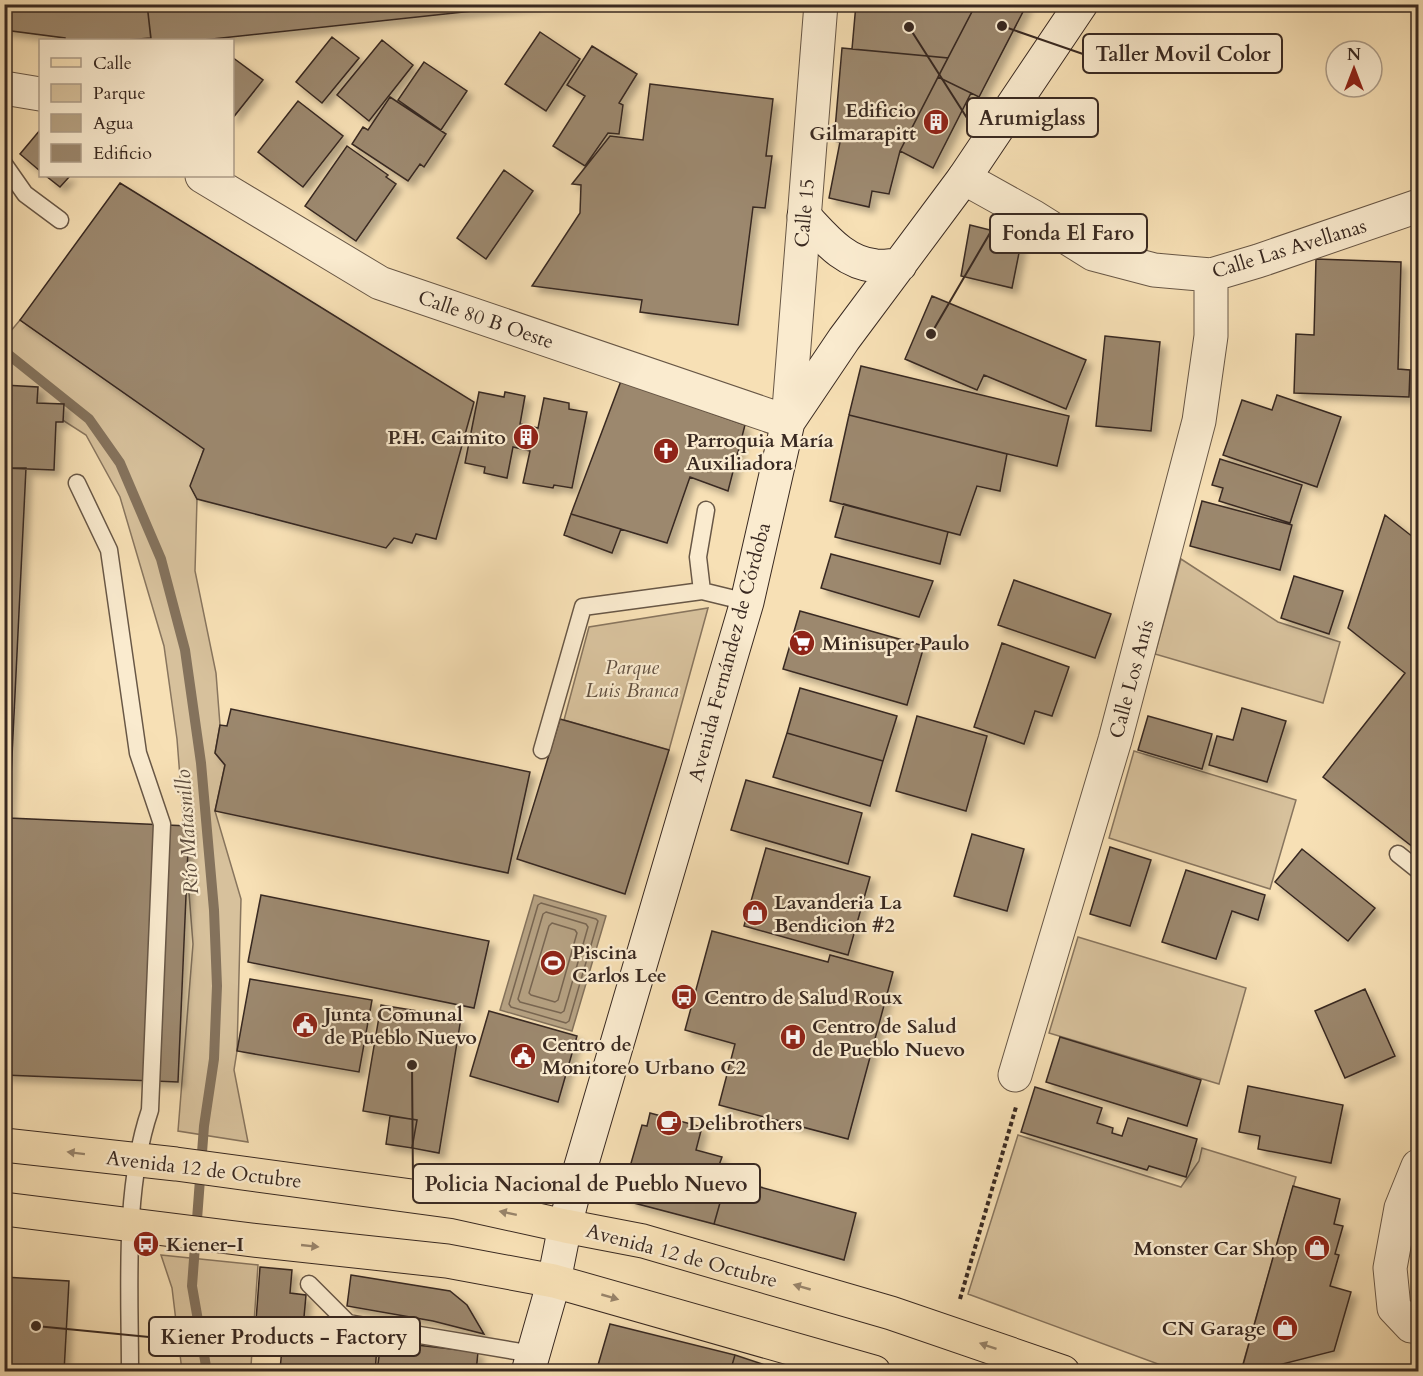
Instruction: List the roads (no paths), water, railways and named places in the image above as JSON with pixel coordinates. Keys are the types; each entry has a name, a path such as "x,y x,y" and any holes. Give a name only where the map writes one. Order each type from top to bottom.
{"main road":[{"name":"Avenida 12 de Octubre","path":"4,1145 176,1164 456,1202 643,1241 891,1313 1063,1371"},
{"path":"4,1209 252,1240 447,1261 554,1281 874,1371"}],"street":[{"name":"Calle 15","path":"788,422 821,4"},
{"name":"Avenida Fernández de Córdoba","path":"530,1363 554,1281 565,1226 583,1160 747,602 788,422 844,339 964,178 1081,4"},
{"path":"4,88 39,94"},
{"name":"Calle 80 B Oeste","path":"204,177 380,283 788,422"},
{"name":"Calle Las Avellanas","path":"964,178 1034,217 1093,254 1154,270 1211,275 1419,206"},
{"path":"804,216 835,249 854,261 877,266 900,265"},
{"name":"Calle Los Anís","path":"1016,1075 1115,740 1199,421 1211,336 1211,275"},
{"path":"1419,1166 1401,1208 1390,1268 1394,1308 1411,1326 1419,1327"}],"lane":[{"path":"4,164 25,194 60,220"},
{"path":"76,483 109,550 138,753 162,824 150,1110 137,1160 130,1225 130,1371"},
{"path":"702,591 698,557 706,510"},
{"path":"542,750 583,607 702,591 747,602"},
{"path":"1398,854 1419,870"},
{"path":"309,1284 348,1323 530,1363"}],"water":[{"name":"Piscina Carlos Lee","path":"534,895 606,916 572,1031 500,1010"}],"waterway":[{"name":"Río Matasnillo","path":"4,351 89,419 120,463 161,559 185,650 201,763 214,910 217,986 214,1059 204,1126 192,1286 207,1372"}],"place":[{"name":"Taller Movil Color","path":"1002,26"},
{"name":"Arumiglass","path":"909,27"},
{"name":"Edificio Gilmarapitt","path":"936,122"},
{"name":"Fonda El Faro","path":"931,334"},
{"name":"P.H. Caimito","path":"526,437"},
{"name":"Parroquia María Auxiliadora","path":"666,451"},
{"name":"Minisuper Paulo","path":"802,643"},
{"name":"Lavanderia La Bendicion #2","path":"755,913"},
{"name":"Piscina Carlos Lee","path":"553,963"},
{"name":"Centro de Salud Roux","path":"684,997"},
{"name":"Junta Comunal de Pueblo Nuevo","path":"305,1025"},
{"name":"Centro de Salud de Pueblo Nuevo","path":"793,1037"},
{"name":"Centro de Monitoreo Urbano C2","path":"523,1056"},
{"name":"Policia Nacional de Pueblo Nuevo","path":"412,1065"},
{"name":"Delibrothers","path":"669,1123"},
{"name":"Kiener-I","path":"146,1244"},
{"name":"Monster Car Shop","path":"1317,1248"},
{"name":"Kiener Products - Factory","path":"36,1326"},
{"name":"CN Garage","path":"1285,1328"}],"park label":[{"name":"Parque Luis Branca","path":"632,678"}]}
